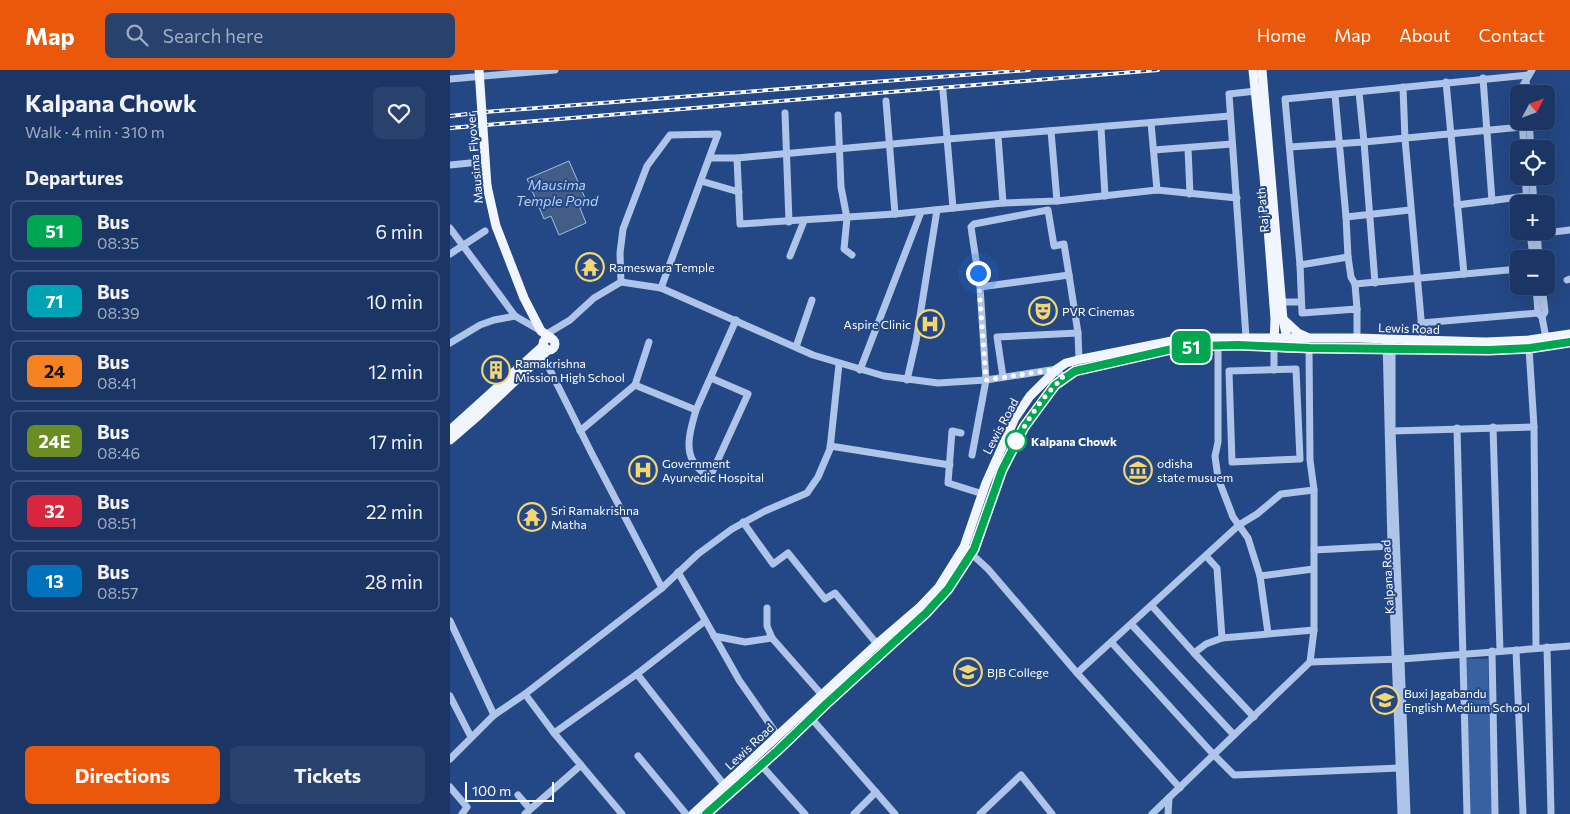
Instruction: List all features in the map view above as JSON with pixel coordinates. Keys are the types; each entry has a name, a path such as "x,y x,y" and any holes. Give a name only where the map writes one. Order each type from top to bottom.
{"main road":[{"name":"Raj Path","path":"1253,70 1259,80 1282,302 1274,342"},
{"name":"Mausima Flyover","path":"474,72 487,186 496,226 524,298 546,334"},
{"name":"Raj Path","path":"1259,80 1264,176 1279,319 1287,338 1286,348"},
{"path":"1259,338 1279,319 1298,333 1310,338"},
{"path":"545,351 543,342 546,339 546,334"},
{"name":"Lewis Road","path":"706,814 926,613 948,589 972,554 1002,470 1031,415 1055,385 1075,371 1172,349 1274,342 1287,338 1508,342 1570,334"},
{"name":"Lewis Road","path":"693,814 877,644 919,608 938,587 964,547 1000,449 1015,418 1030,396 1057,369 1066,364 1177,340 1259,338 1286,348 1489,350 1530,348 1570,342"},
{"path":"450,430 545,351"},
{"path":"450,440 545,351"}],"street":[{"path":"450,79 474,72 555,70"},
{"path":"1357,309 1302,313 1300,265 1285,99 1483,78 1529,76"},
{"path":"1483,78 1492,201"},
{"path":"1246,338 1229,94 1259,80"},
{"path":"1446,82 1464,274"},
{"path":"1403,87 1410,210 1423,341"},
{"path":"943,91 953,208"},
{"path":"1359,92 1375,283"},
{"path":"1335,95 1348,257 1351,277 1355,284 1357,338"},
{"path":"886,101 895,214"},
{"path":"785,113 789,222"},
{"path":"838,114 841,187 847,218 844,249 852,255"},
{"path":"710,158 737,158 1230,116"},
{"path":"1151,123 1157,190"},
{"path":"1290,147 1405,139 1510,126"},
{"path":"1101,128 1105,196"},
{"path":"1050,132 1057,201"},
{"path":"621,282 620,253 624,229 647,166 670,135 718,134 662,288"},
{"path":"998,136 1003,203"},
{"path":"1154,150 1232,144"},
{"path":"1188,148 1190,194"},
{"path":"737,158 740,224 847,218 1003,203 1057,201 1157,190 1237,198"},
{"path":"450,165 470,163"},
{"path":"700,180 739,192"},
{"path":"1457,205 1510,200"},
{"path":"908,380 937,210"},
{"path":"972,455 986,380 980,287 971,227 974,224 1048,210 1054,246 1064,244 1078,333 1079,360"},
{"path":"1346,217 1410,210"},
{"path":"860,370 921,212"},
{"path":"790,256 804,221"},
{"path":"450,228 462,247 515,316 546,334 570,320 594,298 621,282 662,288 796,347 838,364 860,370 908,380 938,383 986,380 1057,369 1063,378"},
{"path":"1555,231 1570,230"},
{"path":"450,254 485,231"},
{"path":"1300,265 1348,257"},
{"path":"1355,284 1510,270"},
{"path":"980,287 1070,276"},
{"path":"1537,295 1546,338"},
{"path":"1422,323 1540,315 1545,312 1543,295"},
{"path":"796,347 812,300"},
{"path":"1282,302 1301,302"},
{"path":"450,343 480,325 515,316"},
{"path":"711,378 748,394 710,477 698,471 690,457 689,433 696,410 736,320"},
{"path":"1003,377 997,337 1078,333"},
{"name":"Kalpana Road","path":"1389,339 1391,546 1407,814"},
{"path":"580,431 634,385 649,342"},
{"path":"1274,342 1274,370"},
{"path":"1218,346 1218,442 1215,456 1218,478 1233,517 1248,538 1260,576 1268,633"},
{"path":"1152,814 1310,662 1314,630 1314,490 1310,460 1310,348"},
{"path":"1530,348 1534,426 1536,648"},
{"name":"Kalpana Road","path":"1389,349 1399,659 1401,814"},
{"path":"545,351 580,431 662,588"},
{"path":"450,759 494,715 525,694 662,588 698,554 743,522 807,494 818,477 830,446 838,364"},
{"path":"1296,369 1300,459 1232,462 1229,371 1274,370 1296,369"},
{"path":"634,385 696,410"},
{"path":"1392,431 1534,426"},
{"path":"1493,427 1496,651 1495,814"},
{"path":"1456,428 1467,814"},
{"path":"961,433 952,432 948,483 983,494"},
{"path":"830,446 950,464"},
{"path":"1077,673 1132,625 1239,525 1258,514 1281,494 1314,490"},
{"path":"743,522 773,564 788,553 825,599 835,593 877,644"},
{"path":"1314,550 1391,546"},
{"path":"964,547 988,569 1077,673 1180,788"},
{"path":"1206,556 1218,568 1222,638"},
{"path":"1260,576 1314,569"},
{"path":"678,572 738,680 778,736"},
{"path":"1152,606 1254,716"},
{"path":"766,608 767,626 772,638 822,695"},
{"path":"450,621 494,715"},
{"path":"554,733 637,674 705,621"},
{"path":"1132,625 1234,735"},
{"path":"1194,653 1206,644 1222,638 1314,630"},
{"path":"714,636 745,642 772,638"},
{"path":"1112,643 1213,754 1234,774 1400,768"},
{"path":"1310,662 1399,659 1570,646"},
{"path":"1547,648 1551,814"},
{"path":"1516,650 1523,814"},
{"path":"637,674 725,786"},
{"path":"525,694 554,733 622,814"},
{"path":"450,696 452,708 471,737"},
{"path":"811,718 895,814"},
{"path":"638,756 686,814"},
{"path":"761,765 805,814"},
{"path":"518,795 528,812 581,766"},
{"path":"980,814 1021,775 1052,814"},
{"path":"450,787 467,807 462,814"},
{"path":"854,814 876,792"},
{"path":"1168,814 1169,798"}],"shaded area":[{"path":"1465,659 1488,659 1492,814 1470,814"}],"water":[{"name":"Mausima Temple Pond","path":"569,161 588,205 580,208 586,223 559,235 551,216 544,219 527,179"}],"railway":[{"path":"450,116 1029,70"},
{"path":"450,128 1158,70"}],"bus line":[{"name":"51","path":"706,814 926,613 948,589 974,549 1002,470 1024,427 1055,385 1075,371 1172,349 1198,346 1238,345 1286,348 1489,350 1530,348 1570,342"}],"place":[{"name":"Rameswara Temple","path":"590,267"},
{"name":"PVR Cinemas","path":"1043,311"},
{"name":"Aspire Clinic","path":"930,324"},
{"name":"Ramakrishna Mission High School","path":"496,370"},
{"name":"Kalpana Chowk","path":"1016,441"},
{"name":"Government Ayurvedic Hospital","path":"643,470"},
{"name":"odisha state musuem","path":"1138,470"},
{"name":"Sri Ramakrishna Matha","path":"532,517"},
{"name":"BJB College","path":"968,672"},
{"name":"Buxi Jagabandu English Medium School","path":"1385,700"}],"route":[{"path":"978,273 986,380 1057,369 1063,378 1031,415 1014,445 1016,441"}]}
